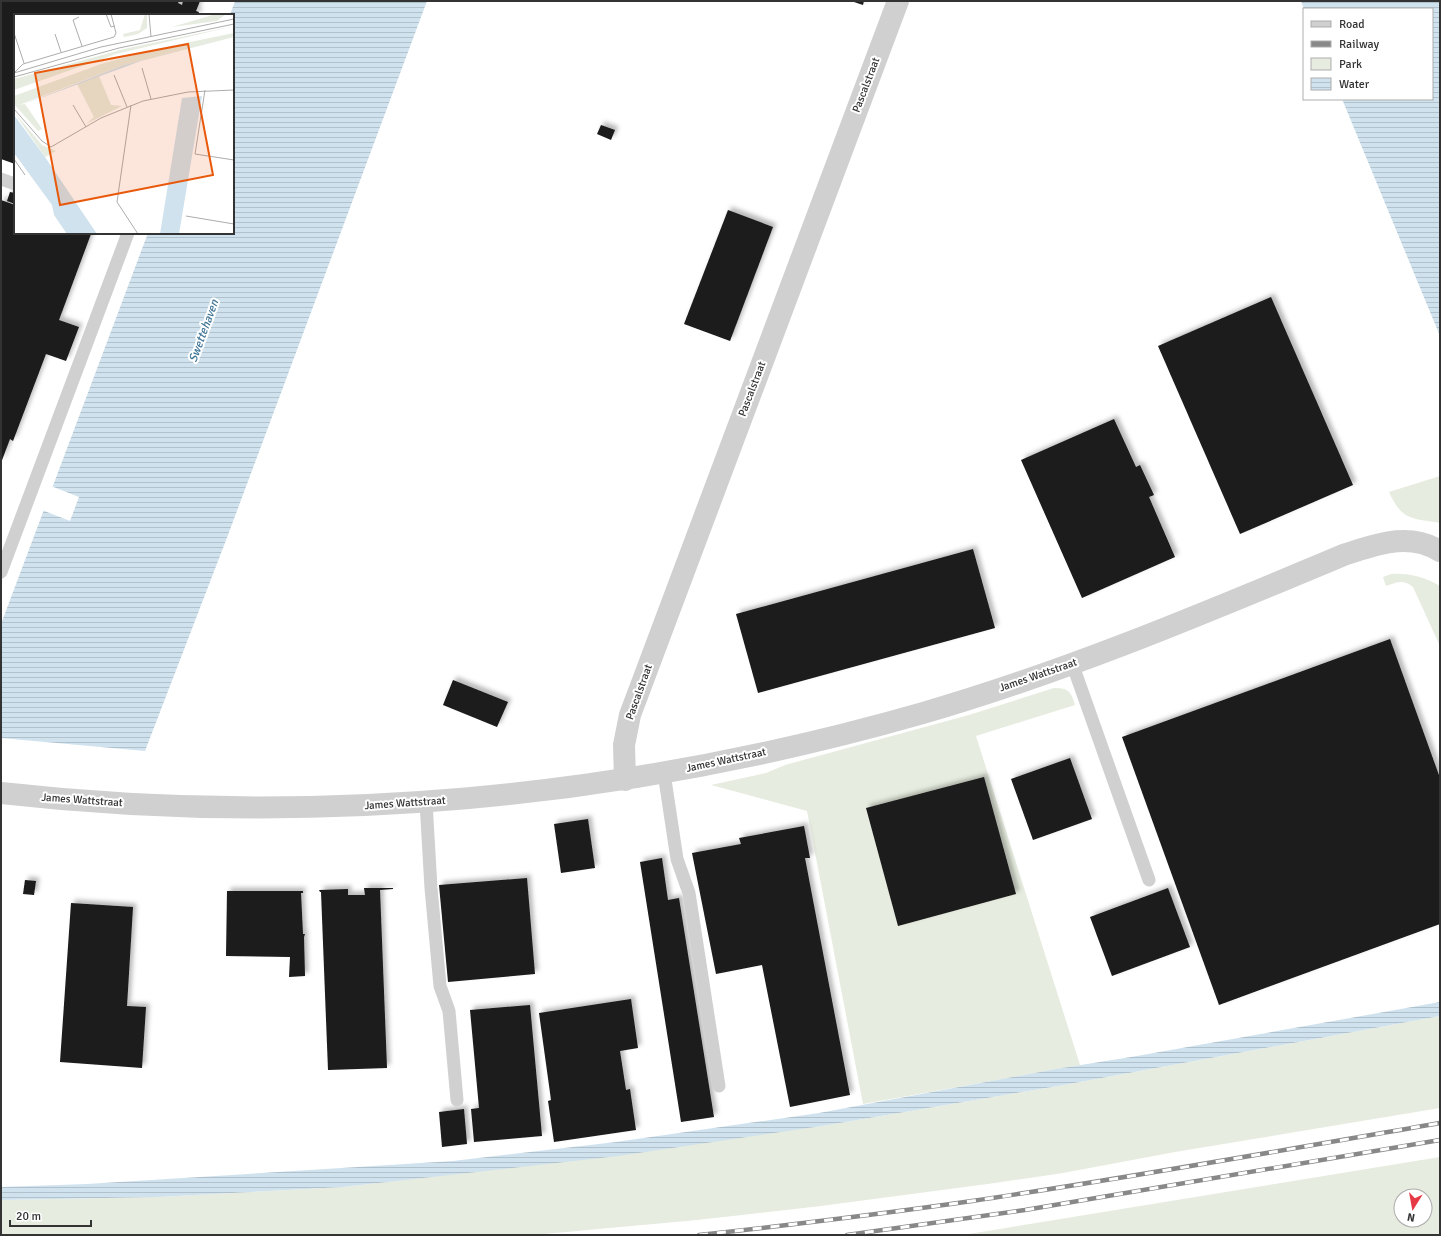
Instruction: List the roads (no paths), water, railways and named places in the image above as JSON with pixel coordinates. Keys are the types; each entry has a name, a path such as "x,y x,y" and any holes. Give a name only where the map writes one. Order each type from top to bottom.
{"street":[{"name":"Pascalstraat","path":"625,780 624,745 630,715 898,1"},
{"name":"James Wattstraat","path":"1,793 148,805 220,807 349,807 512,795 625,780 767,752 923,713 1011,685 1144,638 1346,554 1378,544 1419,541 1440,551"}],"lane":[{"path":"1,179 14,184"},
{"path":"1,572 128,234"},
{"path":"1072,663 1149,880"},
{"path":"664,773 678,859 689,893 719,1086"},
{"path":"426,802 431,888 440,986 449,1011 457,1100"}],"water":[{"name":"Swettehaven","path":"235,1 427,1 228,535 145,751 1,738 1,624 148,234 234,234 234,14 230,14"},
{"path":"1301,1 1440,1 1440,336 1342,100 1433,100 1433,8 1304,8"},
{"path":"1440,1002 1440,1016 1058,1086 822,1126 618,1156 343,1187 158,1197 1,1200 1,1187 87,1184 453,1161 616,1142 819,1113 1056,1069"}],"railway":[{"path":"699,1235 972,1201 1148,1173 1440,1123"},
{"path":"847,1235 1025,1210 1440,1140"}]}
